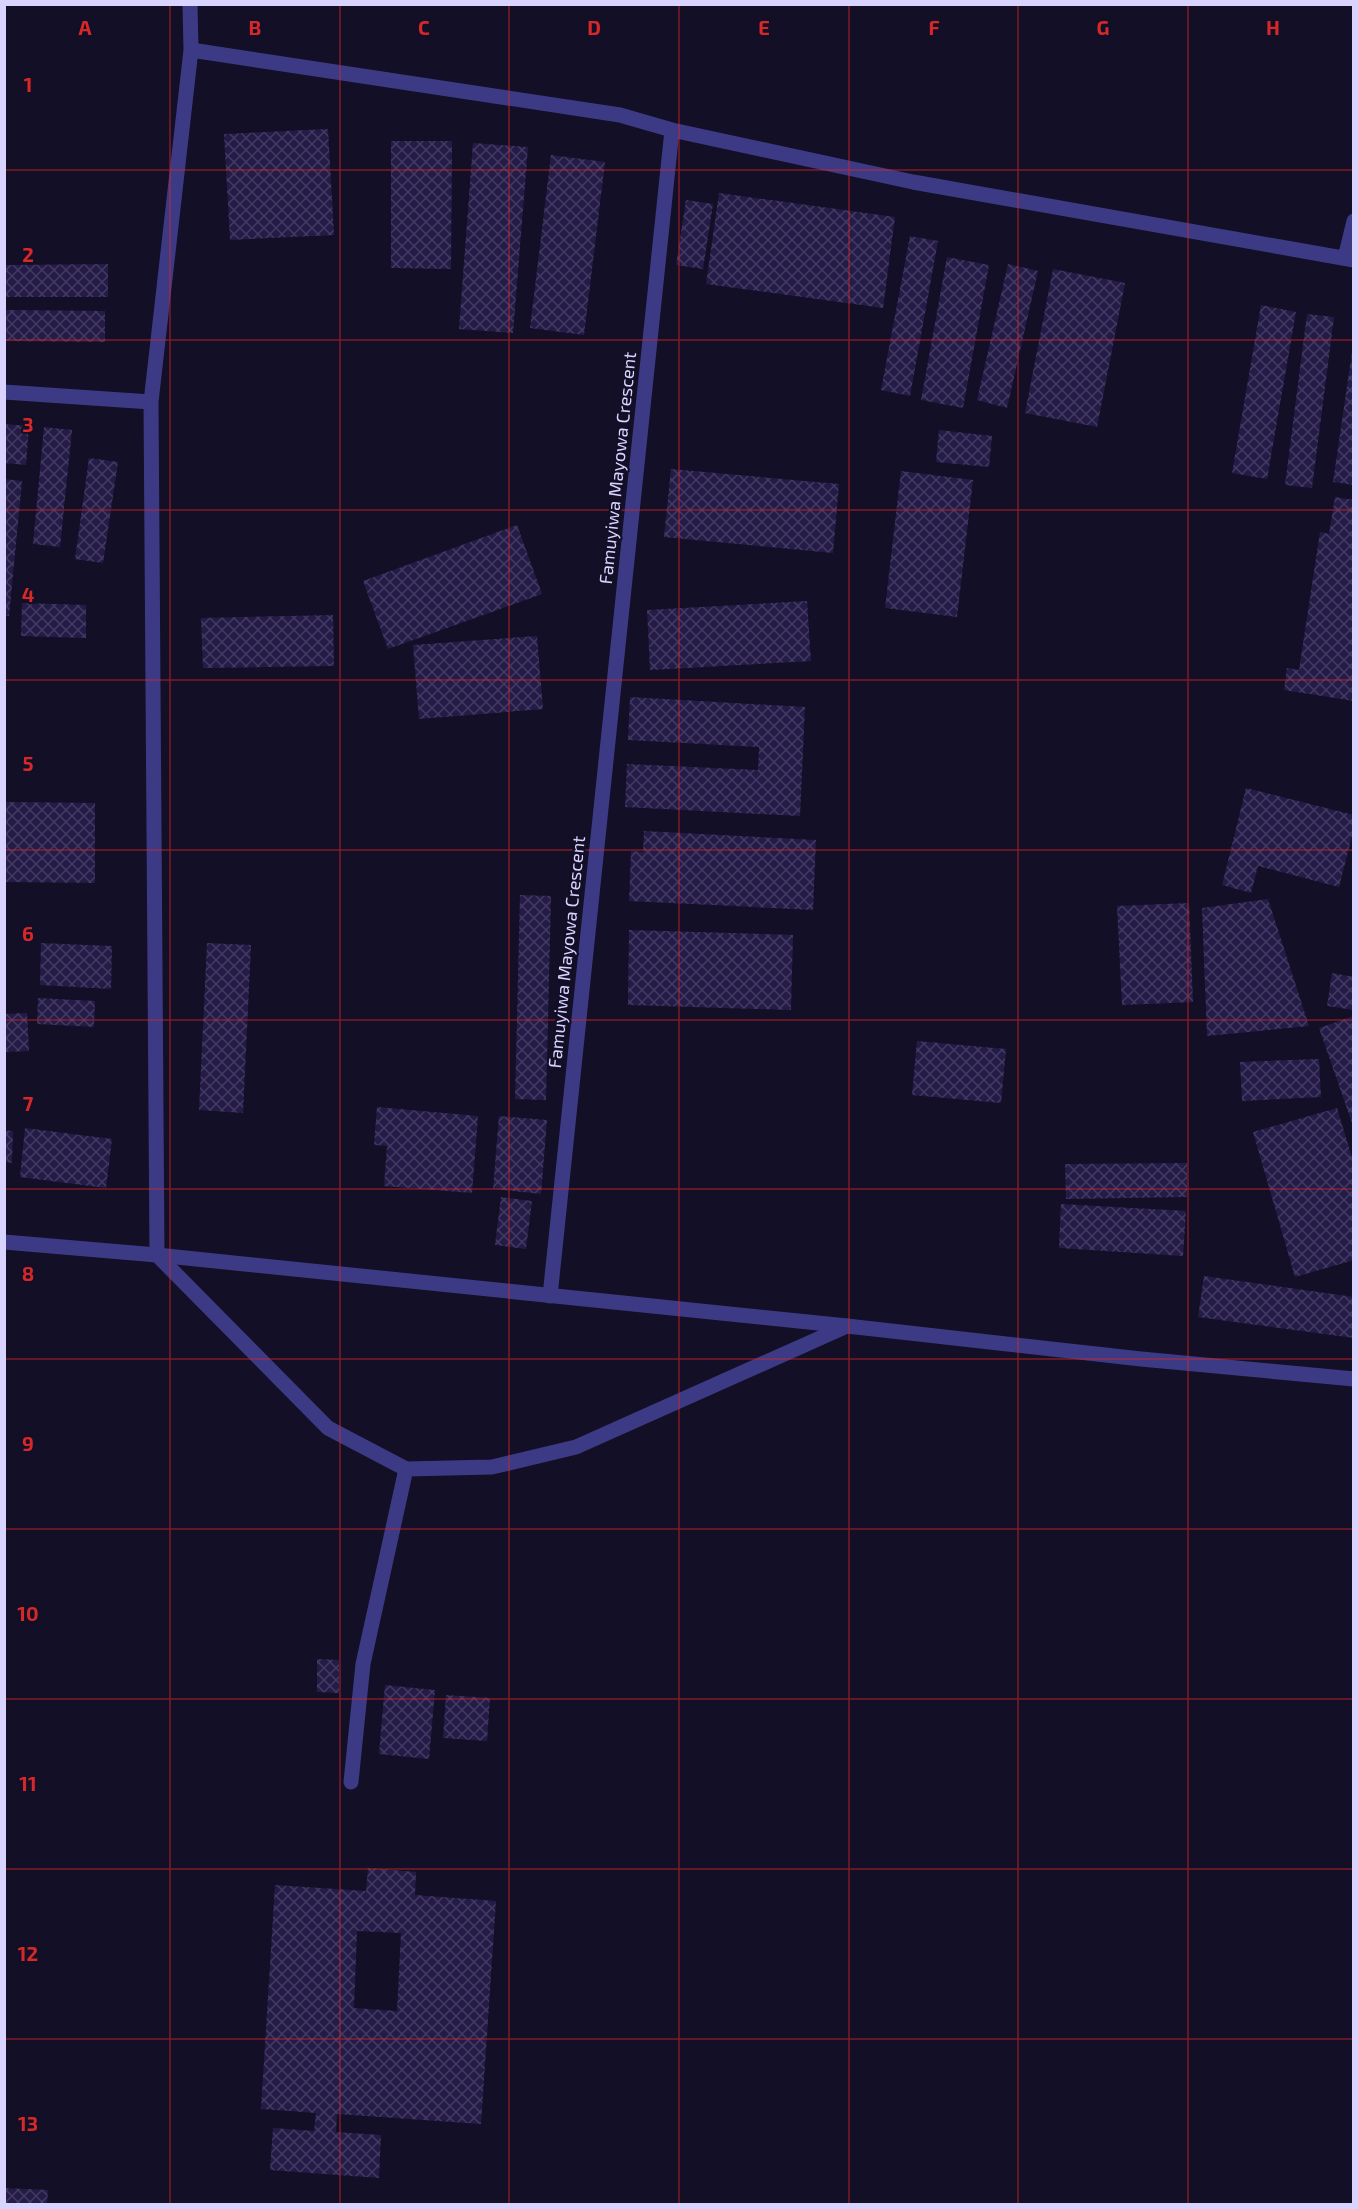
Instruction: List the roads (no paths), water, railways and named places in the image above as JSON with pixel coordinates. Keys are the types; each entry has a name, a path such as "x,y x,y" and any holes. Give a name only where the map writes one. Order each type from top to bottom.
{"street":[{"path":"190,4 190,51 151,402 157,1255 328,1428 406,1469 492,1467 576,1447 847,1326"},
{"path":"190,51 620,116 672,130 913,182 1349,259 1353,221"},
{"name":"Famuyiwa Mayowa Crescent","path":"550,1296 672,130"},
{"path":"4,392 151,402"},
{"path":"4,1242 157,1255 847,1326 1141,1359 1353,1379"},
{"path":"351,1782 363,1664 406,1469"}]}
